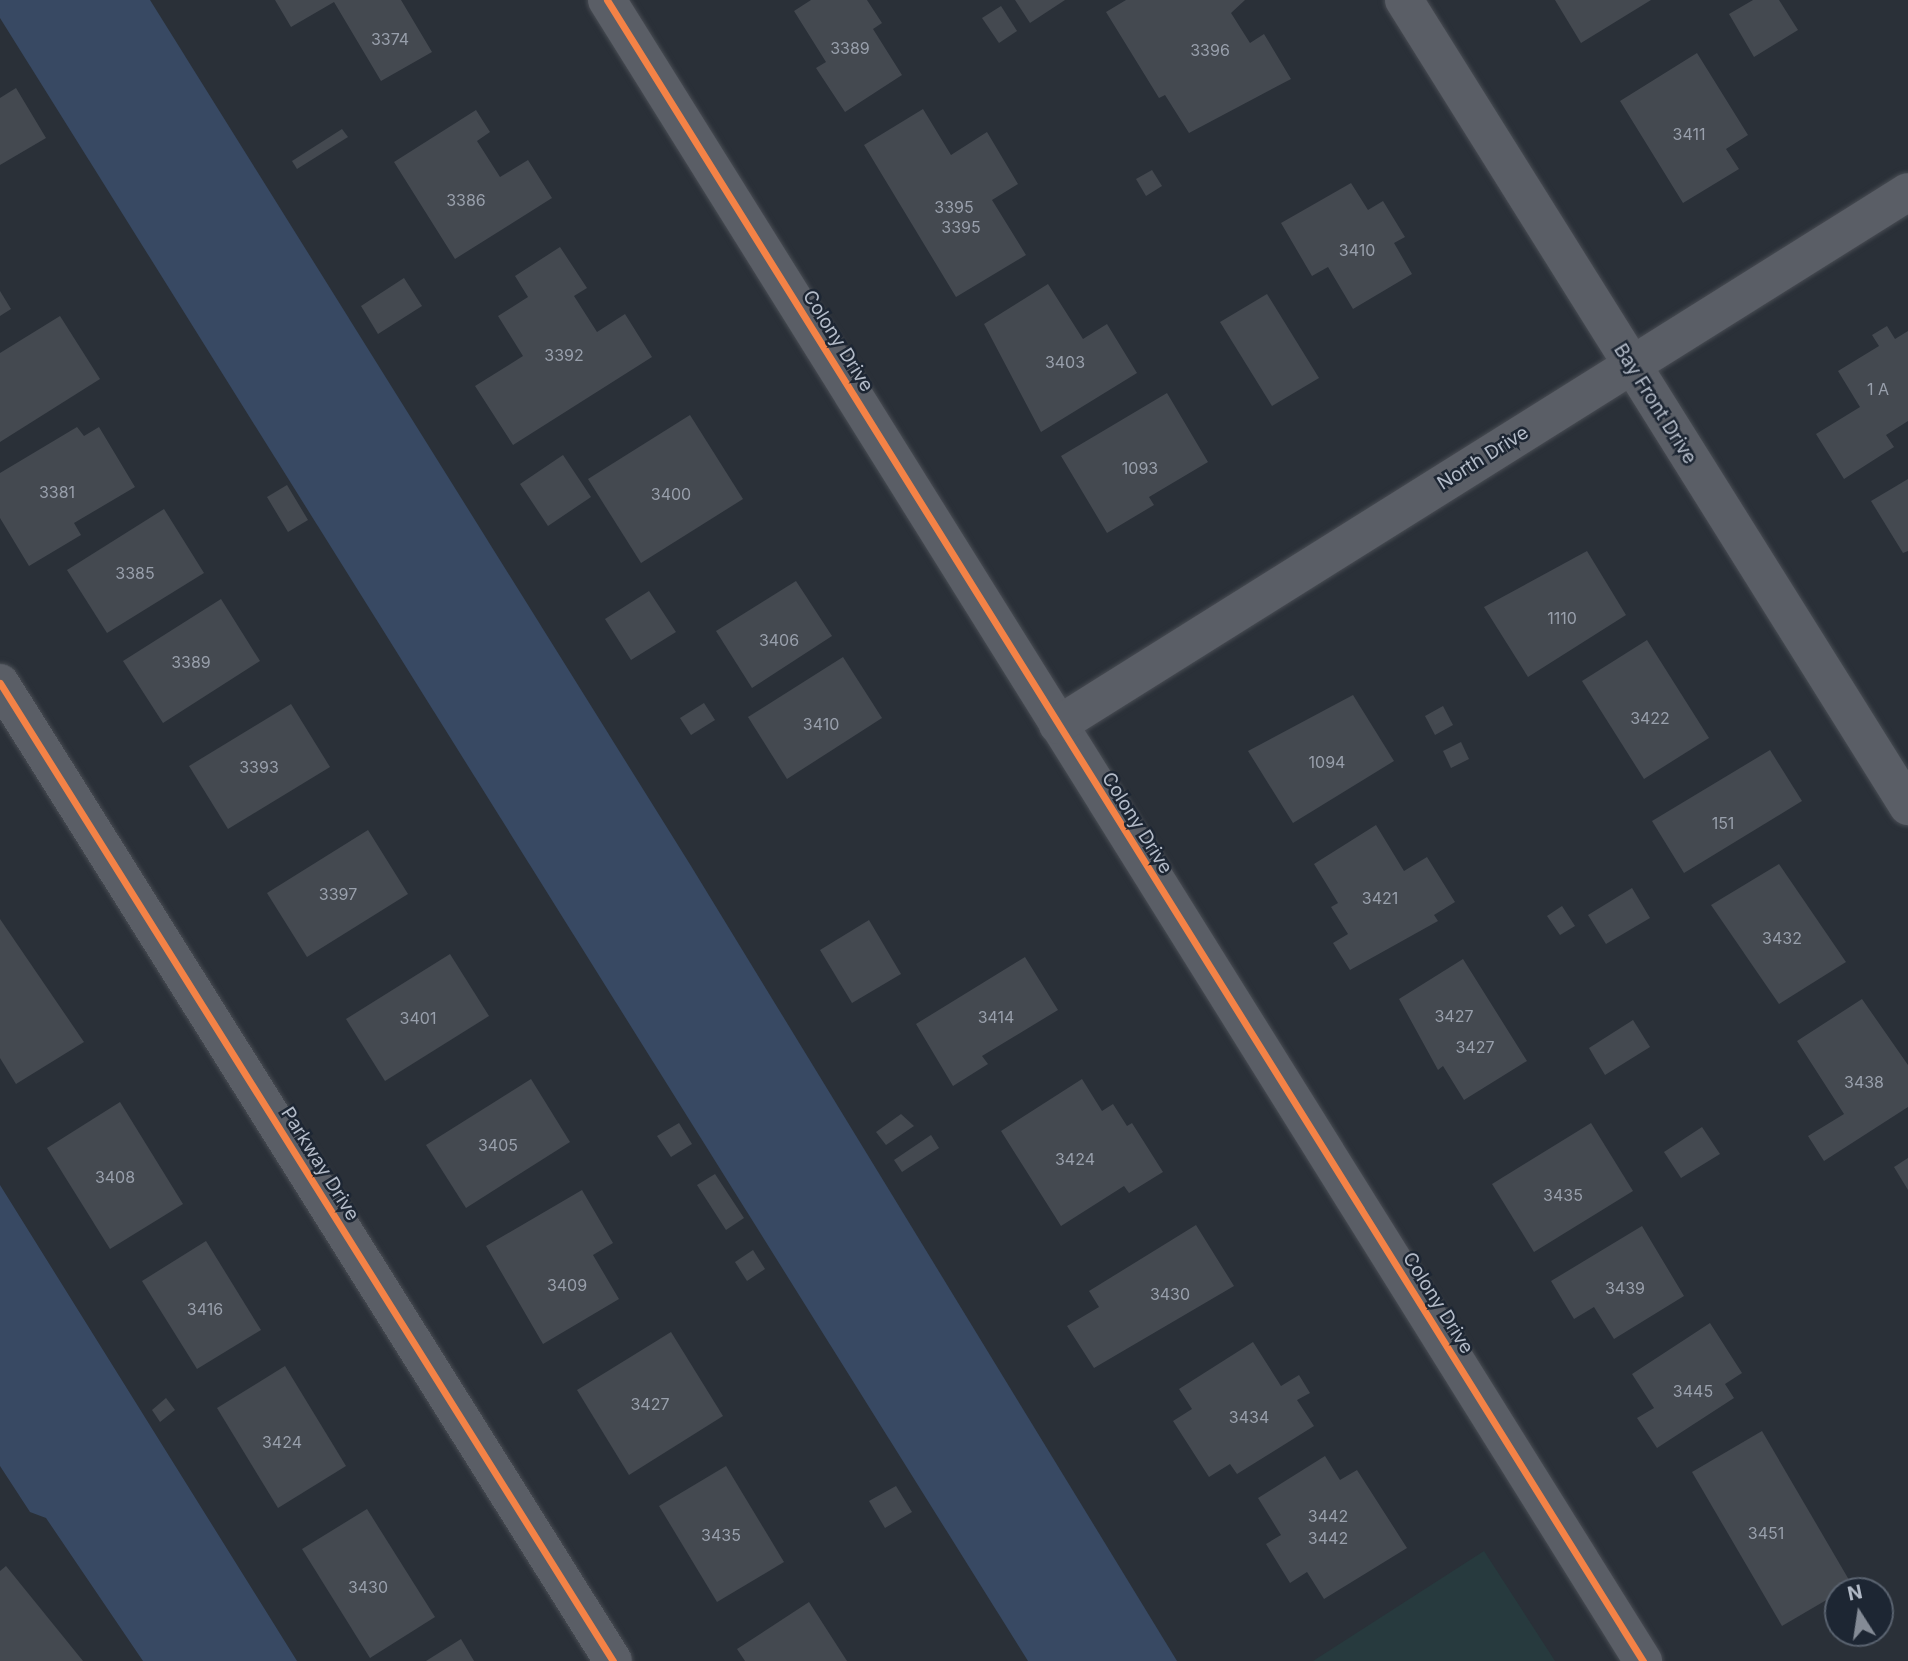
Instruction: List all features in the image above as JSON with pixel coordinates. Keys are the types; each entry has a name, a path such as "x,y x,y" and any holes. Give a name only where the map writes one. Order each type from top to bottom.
{"street":[{"name":"Colony Drive","path":"607,0 1643,1661"},
{"name":"Bay Front Drive","path":"1404,0 1908,806"},
{"name":"North Drive","path":"1058,725 1908,192"},
{"name":"Parkway Drive","path":"0,683 613,1661"}],"green space":[{"path":"1484,1551 1555,1661 1313,1661"}],"water":[{"path":"0,0 150,0 691,866 1177,1661 1028,1661 0,18"},
{"path":"0,1185 297,1661 143,1661 46,1518 30,1512 0,1466"}],"building":[{"path":"275,0 401,0 432,52 381,81 334,2 291,27"},
{"path":"811,0 867,0 882,23 873,29 902,75 845,112 816,68 826,62 794,11"},
{"path":"1015,0 1065,0 1030,23"},
{"path":"1126,0 1245,0 1231,13 1250,43 1264,34 1291,79 1189,133 1165,95 1159,98 1106,12"},
{"path":"1555,0 1651,0 1581,43"},
{"path":"1753,0 1779,0 1798,30 1754,57 1729,14"},
{"path":"1001,6 1017,31 999,43 982,18"},
{"path":"1697,53 1748,135 1726,149 1739,169 1683,203 1620,101"},
{"path":"16,88 46,138 0,165 0,98"},
{"path":"923,109 951,155 987,132 1018,184 992,200 1026,255 956,297 864,145"},
{"path":"476,110 490,132 477,141 500,177 528,160 552,198 455,259 394,162"},
{"path":"342,129 348,137 297,169 292,161"},
{"path":"1152,170 1162,186 1146,196 1136,179"},
{"path":"1351,183 1368,210 1383,201 1405,237 1394,243 1412,274 1353,309 1328,267 1312,276 1281,223"},
{"path":"560,247 587,288 574,296 597,332 625,314 652,357 513,445 475,386 523,356 498,316 528,297 515,276"},
{"path":"404,278 422,306 378,334 361,306"},
{"path":"1048,284 1083,339 1107,324 1137,373 1041,432 984,324"},
{"path":"0,291 11,309 0,316"},
{"path":"1267,294 1319,378 1272,406 1220,322"},
{"path":"60,316 100,379 0,442 0,353"},
{"path":"1887,326 1895,339 1908,331 1908,421 1886,435 1894,447 1844,479 1816,434 1860,407 1838,371 1879,346 1872,335"},
{"path":"1167,393 1208,462 1149,497 1154,505 1107,533 1061,456"},
{"path":"690,415 743,499 641,563 588,479"},
{"path":"77,427 84,436 99,427 135,487 74,523 81,535 29,566 0,518 0,473"},
{"path":"563,455 591,497 548,526 520,484"},
{"path":"1908,479 1908,551 1903,553 1871,501"},
{"path":"287,485 308,520 288,532 267,497"},
{"path":"164,509 204,573 107,633 67,570"},
{"path":"1587,551 1626,615 1528,677 1484,607"},
{"path":"796,581 832,636 752,688 716,631"},
{"path":"649,591 676,632 631,660 605,619"},
{"path":"221,599 260,661 163,723 123,661"},
{"path":"1647,640 1709,738 1644,779 1582,681"},
{"path":"843,657 882,718 787,779 748,717"},
{"path":"1353,695 1394,761 1293,823 1248,751"},
{"path":"704,703 715,720 691,735 680,718"},
{"path":"291,704 330,767 228,829 189,766"},
{"path":"1443,706 1453,725 1435,735 1425,716"},
{"path":"1461,742 1469,759 1451,768 1443,751"},
{"path":"1770,750 1802,801 1684,873 1652,821"},
{"path":"1376,825 1404,871 1427,857 1455,902 1434,915 1438,921 1350,970 1333,943 1348,934 1331,907 1338,903 1314,864"},
{"path":"368,830 408,894 307,957 267,893"},
{"path":"1779,864 1846,962 1779,1004 1711,905"},
{"path":"1632,888 1650,918 1606,944 1588,915"},
{"path":"1562,906 1575,926 1560,935 1547,916"},
{"path":"0,919 84,1042 16,1084 0,1058"},
{"path":"869,920 901,974 852,1003 820,950"},
{"path":"450,954 489,1016 385,1081 346,1019"},
{"path":"1025,957 1058,1010 982,1056 988,1064 953,1086 916,1024"},
{"path":"1463,959 1527,1061 1464,1100 1443,1066 1438,1070 1399,999"},
{"path":"1862,999 1908,1065 1908,1107 1824,1161 1808,1136 1844,1114 1797,1041"},
{"path":"1633,1020 1650,1047 1605,1075 1589,1048"},
{"path":"531,1079 570,1142 466,1208 426,1145"},
{"path":"1082,1079 1102,1111 1113,1104 1127,1126 1132,1123 1163,1172 1129,1193 1124,1186 1061,1226 1001,1131"},
{"path":"120,1102 183,1204 110,1249 47,1148"},
{"path":"901,1114 914,1126 886,1145 876,1132"},
{"path":"679,1123 692,1144 671,1157 657,1136"},
{"path":"1591,1123 1633,1191 1534,1252 1492,1184"},
{"path":"1702,1127 1720,1154 1681,1178 1664,1152"},
{"path":"931,1135 939,1148 902,1172 894,1160"},
{"path":"1908,1158 1908,1190 1894,1167"},
{"path":"715,1174 744,1218 726,1230 697,1185"},
{"path":"582,1190 613,1243 593,1255 619,1299 543,1344 486,1246"},
{"path":"1196,1225 1234,1286 1094,1368 1067,1326 1099,1307 1089,1291"},
{"path":"1642,1226 1684,1296 1614,1339 1594,1307 1574,1319 1551,1281"},
{"path":"206,1241 261,1330 197,1369 142,1281"},
{"path":"753,1250 765,1269 747,1281 735,1262"},
{"path":"1710,1323 1742,1373 1725,1384 1734,1398 1657,1448 1637,1418 1654,1408 1632,1374"},
{"path":"671,1332 723,1416 629,1475 577,1390"},
{"path":"1253,1342 1281,1386 1299,1375 1310,1393 1297,1400 1314,1426 1237,1474 1230,1464 1209,1477 1173,1421 1192,1409 1179,1389"},
{"path":"285,1366 346,1466 278,1508 217,1408"},
{"path":"166,1398 175,1410 160,1422 152,1410"},
{"path":"1762,1431 1847,1577 1824,1577 1824,1601 1782,1626 1692,1472"},
{"path":"1325,1456 1340,1480 1357,1470 1407,1548 1324,1599 1307,1572 1290,1583 1266,1544 1281,1535 1258,1498"},
{"path":"726,1466 784,1562 717,1602 659,1506"},
{"path":"896,1486 912,1512 885,1528 869,1501"},
{"path":"367,1509 435,1617 370,1658 302,1549"},
{"path":"6,1566 83,1661 0,1661 0,1571"},
{"path":"809,1602 847,1661 745,1661 737,1649"},
{"path":"461,1639 474,1661 426,1661"}],"cycle path":[{"path":"607,0 1643,1661"},
{"path":"0,683 613,1661"}]}
